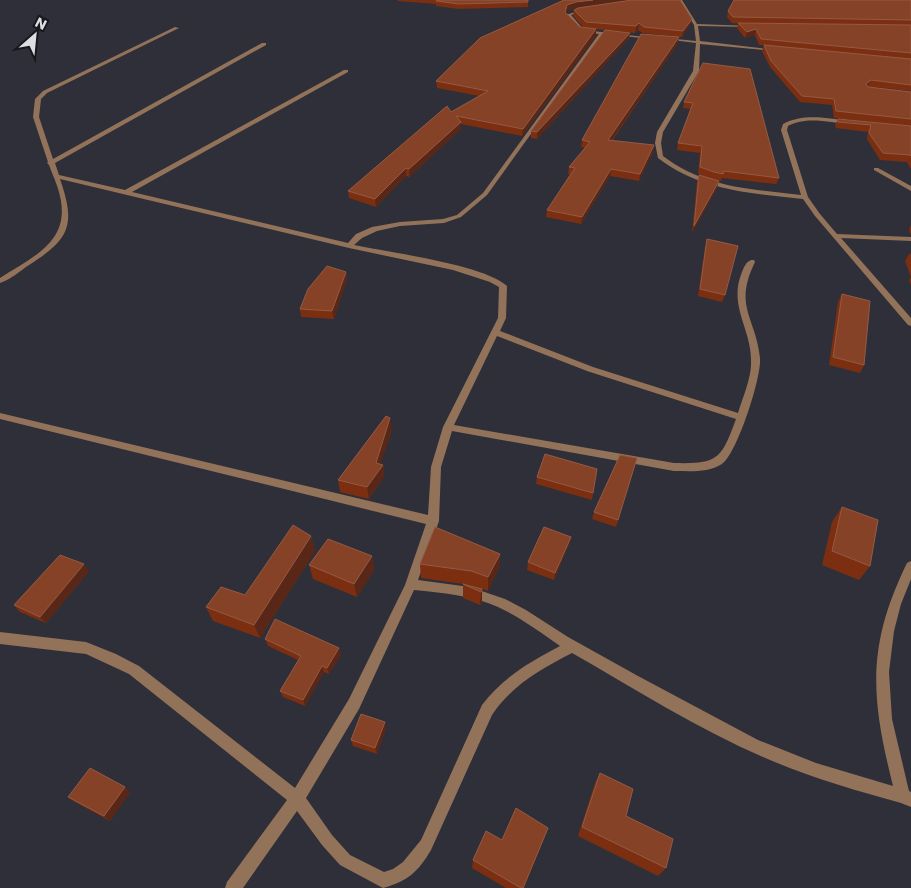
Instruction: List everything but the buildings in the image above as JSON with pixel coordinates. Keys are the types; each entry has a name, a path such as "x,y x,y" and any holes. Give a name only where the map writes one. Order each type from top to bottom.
{"street":[{"path":"680,0 696,25 698,42 696,71 660,132 658,143 660,157 679,172 696,179 748,190 806,197"},
{"path":"591,9 572,12 568,16 583,31 785,50"},
{"path":"696,25 752,26"},
{"path":"0,282 46,251 63,230 66,219 64,200 54,176 36,117 38,99 45,92 177,28"},
{"path":"348,246 359,236 375,229 400,224 452,219 465,211 485,194 602,33"},
{"path":"50,163 264,44"},
{"path":"127,192 346,71"},
{"path":"855,124 796,120 785,125 784,130 806,197 817,215 911,323"},
{"path":"876,168 911,189"},
{"path":"54,176 348,246 473,273 498,282 503,286 502,318 448,427 436,467 433,521 411,585 354,704 297,799 232,888"},
{"path":"836,236 911,239"},
{"path":"448,427 674,467 706,466 722,459 730,448 753,379 756,362 755,349 740,295 744,274 751,262"},
{"path":"496,333 590,369 740,417"},
{"path":"0,416 433,521"},
{"path":"907,798 887,728 882,674 884,644 904,579 911,566"},
{"path":"411,585 445,588 490,598 515,610 572,646 734,735 793,763 907,798"},
{"path":"0,638 86,648 134,670 297,799 326,840 345,860 383,880 398,876 413,865 426,845 496,694 527,671 572,646"}]}
